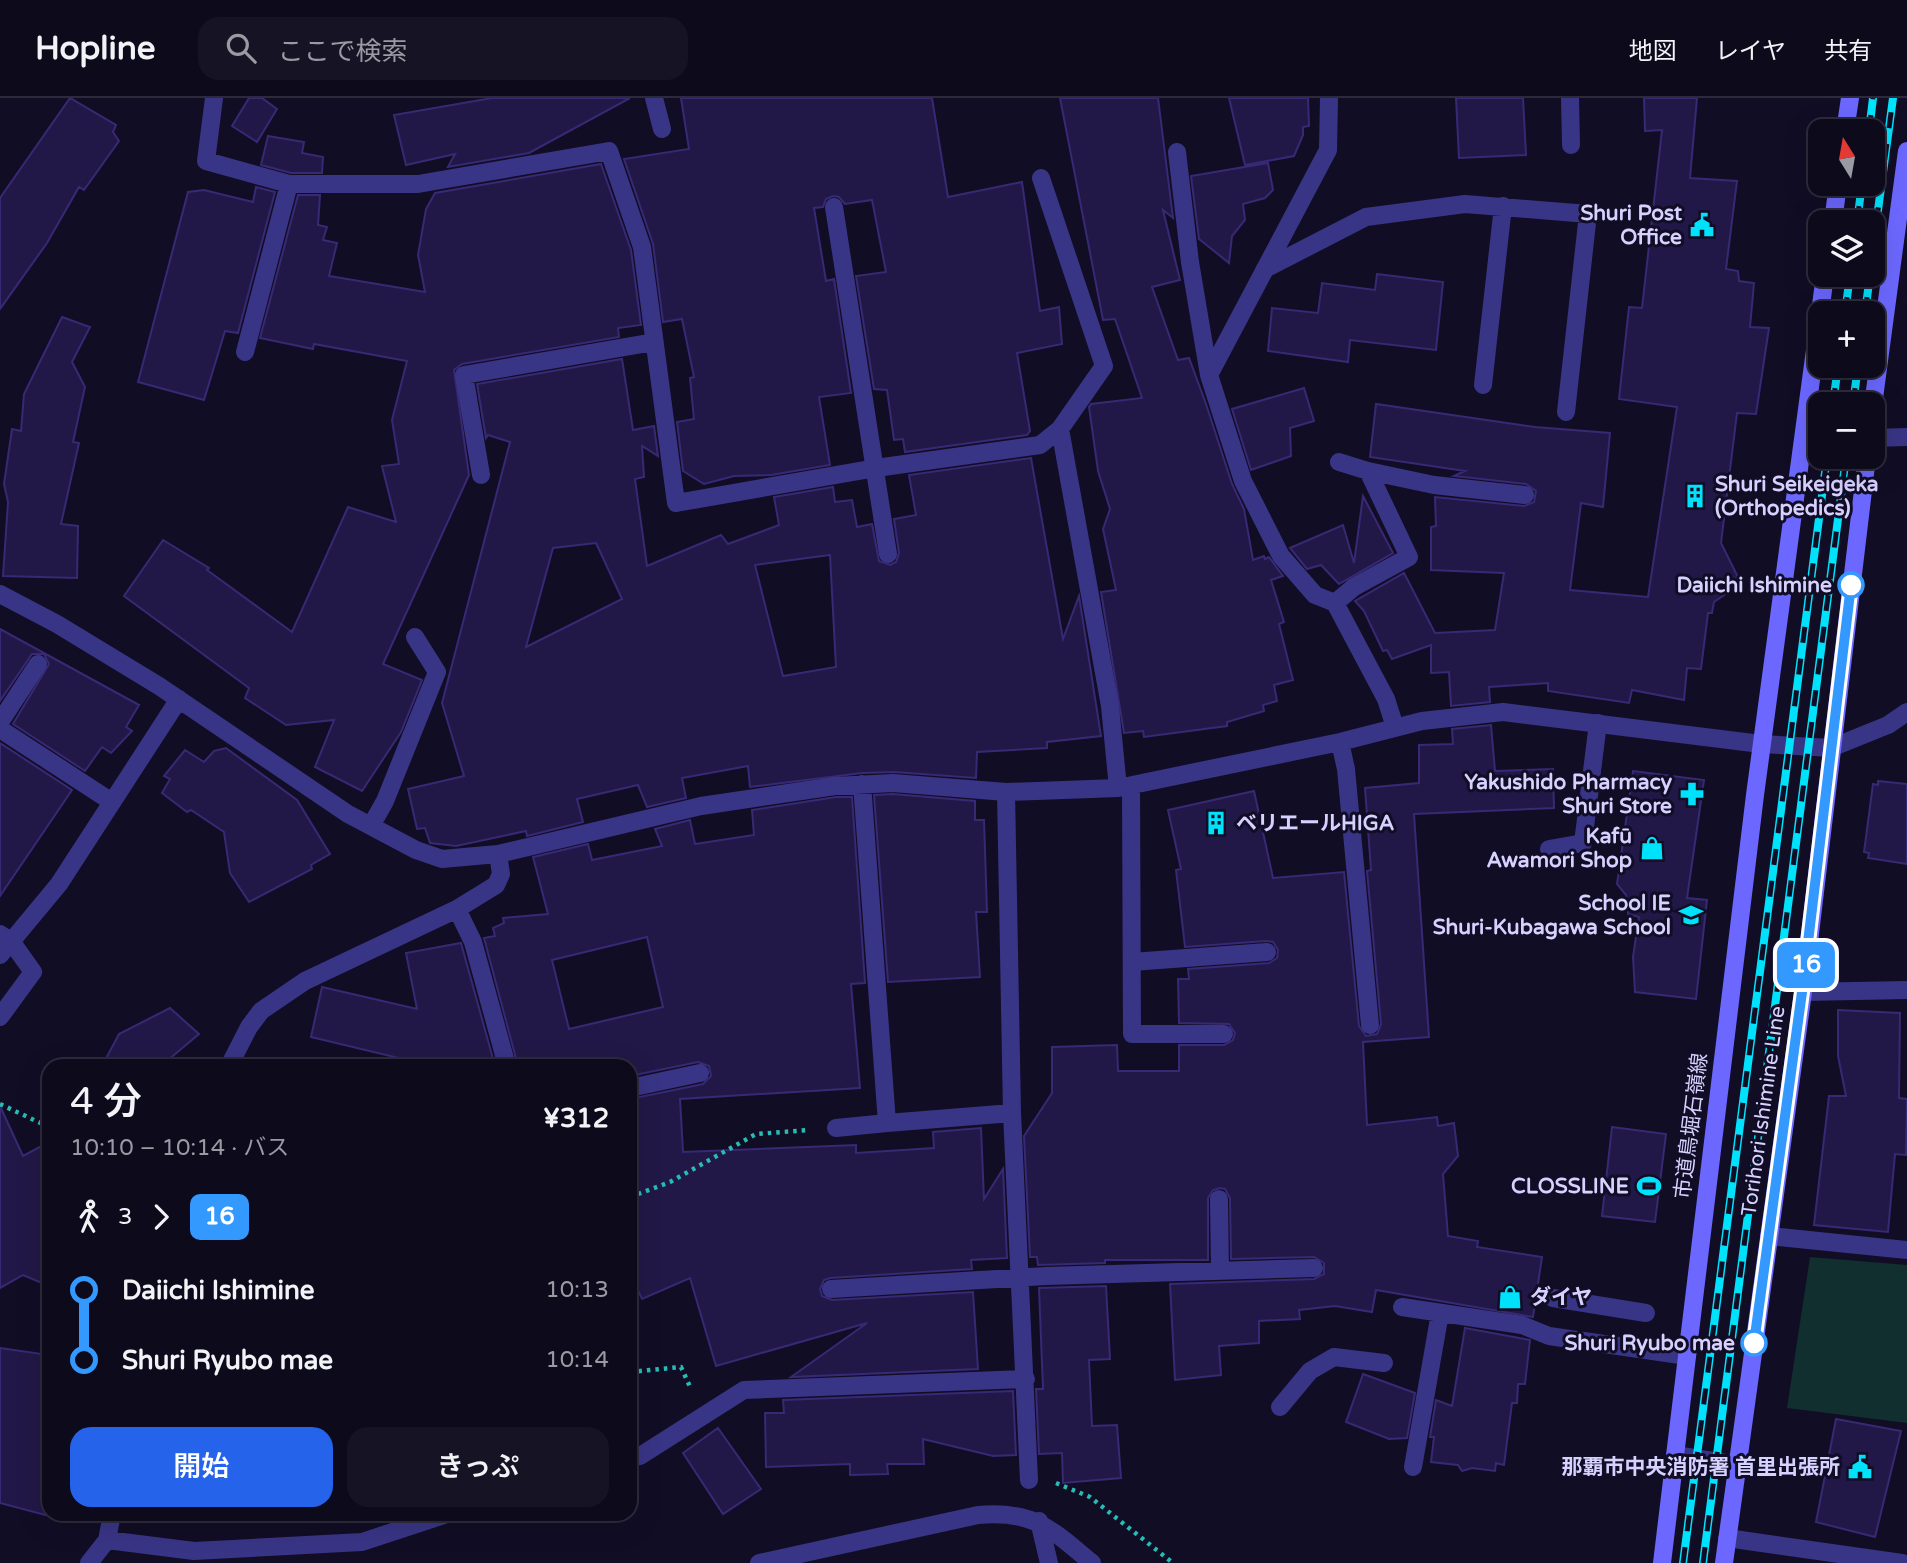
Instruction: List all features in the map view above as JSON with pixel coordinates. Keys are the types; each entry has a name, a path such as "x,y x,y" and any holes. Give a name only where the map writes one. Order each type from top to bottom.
{"street":[{"path":"214,98 206,161 289,184 418,184 609,151 642,247 676,503 876,468 1040,445 1060,429 1104,366 1041,178"},
{"path":"654,98 662,129"},
{"path":"1209,375 1328,150 1329,98"},
{"path":"1570,98 1571,145"},
{"path":"1847,119 1850,98"},
{"path":"1875,392 1907,151"},
{"path":"1177,152 1190,262 1209,375 1243,481 1281,556 1315,595 1335,603 1386,699 1395,727"},
{"path":"245,352 289,184"},
{"path":"1265,269 1366,217 1465,204 1588,214 1566,412"},
{"path":"1483,385 1503,206"},
{"path":"834,207 888,554"},
{"path":"481,475 464,375 654,342"},
{"path":"1662,1563 1761,744 1811,378"},
{"path":"1060,429 1125,787 1132,1034 1223,1034"},
{"path":"1885,438 1907,437"},
{"path":"1339,462 1434,485 1525,495"},
{"name":"Torihori Ishimine Line","path":"1724,1563 1802,992 1865,469"},
{"path":"1335,603 1354,587 1409,557 1368,471"},
{"path":"0,594 57,624 179,699 348,814 416,850 442,859 498,854 701,806 766,794 862,784 1006,792 1125,787 1340,742 1395,727 1503,712 1761,744 1830,748 1888,725 1907,712"},
{"path":"371,826 385,801 437,673 415,637"},
{"path":"0,722 38,664"},
{"path":"0,1017 33,972 4,943 59,884 179,699"},
{"path":"1549,849 1583,843 1598,723"},
{"path":"0,729 112,802"},
{"path":"1340,742 1346,769 1370,1025"},
{"path":"862,784 887,1123"},
{"path":"1006,792 1012,1113 1029,1477"},
{"path":"233,1059 249,1027 261,1011 323,972 457,909 496,885 501,874 498,854"},
{"path":"457,909 473,942 505,1059"},
{"path":"1132,962 1267,952"},
{"path":"1802,992 1907,990"},
{"path":"637,1086 700,1073"},
{"path":"836,1128 1012,1113"},
{"path":"1219,1199 1220,1271"},
{"path":"1769,1237 1907,1250"},
{"path":"831,1289 1021,1278 1314,1268"},
{"path":"1553,1298 1646,1313"},
{"path":"1402,1307 1522,1325 1549,1336 1687,1356"},
{"path":"1413,1467 1440,1313"},
{"path":"1280,1407 1310,1371 1334,1357 1384,1363"},
{"path":"637,1457 744,1390 1026,1379"},
{"path":"1675,1455 1738,1465"},
{"path":"759,1563 978,1515 1019,1514 1038,1521 1092,1563"},
{"path":"89,1563 107,1540 111,1521"},
{"path":"107,1540 194,1551 362,1542 426,1521"},
{"path":"1038,1521 1049,1563"},
{"path":"1727,1538 1902,1563"}],"path":[{"path":"0,1104 42,1125"},
{"path":"637,1194 670,1182 756,1134 836,1128"},
{"path":"637,1371 681,1367 703,1416"},
{"path":"1029,1477 1090,1497 1173,1563"}],"green space":[{"path":"1810,1257 1907,1265 1907,1423 1787,1408"}],"building":[{"path":"70,98 116,125 113,132 119,141 84,190 79,187 47,243 0,309 0,198"},
{"path":"249,98 262,98 277,109 257,142 232,126"},
{"path":"492,98 630,98 529,153 448,167 455,154 406,165 394,115"},
{"path":"681,98 932,98 948,197 1022,182 1040,311 1059,307 1062,344 1017,353 1030,431 1027,435 905,452 903,439 894,440 887,390 874,389 856,276 886,272 872,200 845,204 839,197 833,196 826,199 823,207 814,208 826,281 834,279 851,393 819,397 830,465 771,475 734,476 704,484 683,471 677,422 694,419 690,378 694,377 682,319 663,322 653,244 624,159 689,149"},
{"path":"1060,98 1158,98 1173,218 1163,210 1180,280 1152,287 1178,360 1189,358 1232,484 1244,509 1253,560 1269,557 1283,576 1271,580 1284,622 1279,624 1293,680 1274,685 1277,701 1263,705 1264,711 1227,722 1227,726 1144,737 1143,731 1124,733 1101,592 1116,590 1103,529 1110,509 1098,471 1089,407 1091,404 1142,398 1115,319 1103,320"},
{"path":"1229,98 1308,98 1309,126 1303,127 1303,135 1294,156 1245,165"},
{"path":"1456,98 1523,98 1526,155 1459,158"},
{"path":"1644,98 1697,98 1690,178 1737,181 1726,269 1738,271 1739,281 1754,283 1750,327 1769,328 1756,414 1737,413 1721,543 1737,575 1733,589 1714,602 1712,613 1708,613 1701,669 1687,668 1684,700 1632,690 1629,703 1548,691 1548,683 1489,687 1490,702 1451,706 1449,672 1431,673 1431,645 1392,659 1387,650 1383,651 1364,611 1355,601 1404,573 1435,633 1495,630 1504,573 1431,570 1431,527 1436,526 1435,497 1524,506 1534,502 1536,491 1526,484 1454,476 1465,471 1370,457 1376,404 1535,427 1610,433 1603,507 1581,503 1570,590 1648,597 1677,407 1619,399 1629,307 1642,308 1662,130 1645,131"},
{"path":"268,136 304,142 302,153 323,157 322,173 291,173 261,165"},
{"path":"1268,163 1273,190 1265,198 1243,204 1245,220 1232,236 1229,263 1199,239 1191,176"},
{"path":"601,164 631,250 641,325 618,328 619,337 462,364 454,370 469,475 383,664 422,680 401,732 362,791 315,767 334,720 286,725 245,698 249,688 124,596 163,540 209,568 207,570 292,632 348,507 396,522 382,466 399,464 392,420 407,361 314,344 313,349 260,338 298,195 320,195 318,225 327,227 323,240 337,243 329,276 425,292 418,255 426,209 435,193"},
{"path":"256,187 275,192 238,333 225,331 204,400 138,382 188,192 204,190 253,202"},
{"path":"1377,274 1443,282 1436,350 1350,340 1348,362 1268,351 1272,308 1318,313 1322,283 1375,290"},
{"path":"62,317 90,327 72,362 85,387 73,442 79,443 61,524 78,526 77,578 3,576 8,502 4,484 12,429 21,431 24,394"},
{"path":"622,359 633,430 654,426 658,456 642,446 644,477 635,479 647,566 721,535 728,544 779,525 774,497 833,487 835,502 852,500 857,527 872,524 879,561 890,565 896,562 899,553 894,519 916,515 909,475 1031,458 1063,639 1079,596 1101,736 1047,742 1047,748 977,752 976,778 894,772 862,773 750,787 748,766 682,778 686,798 647,807 638,785 577,799 583,822 527,836 526,831 456,846 430,843 425,828 417,829 408,789 464,776 442,703 510,442 488,435 486,438 477,384","holes":["596,543 622,599 526,647 553,548","830,555 836,667 783,676 755,565"]},
{"path":"1304,388 1314,421 1290,428 1291,456 1251,470 1232,409"},
{"path":"1363,496 1393,553 1339,584 1321,565 1307,569 1290,548 1343,525 1354,563"},
{"path":"0,629 139,705 126,727 132,731 111,753 102,747 85,771 13,724 49,664 44,654 32,654 0,701"},
{"path":"1491,725 1495,771 1553,769 1554,808 1414,814 1429,1037 1363,1042 1367,1125 1437,1117 1438,1126 1454,1123 1458,1156 1443,1174 1448,1236 1478,1241 1477,1247 1542,1257 1533,1317 1376,1290 1372,1312 1335,1306 1299,1310 1300,1319 1259,1321 1259,1343 1219,1346 1221,1375 1175,1380 1170,1284 1314,1279 1324,1274 1324,1263 1314,1257 1231,1259 1230,1198 1225,1189 1220,1188 1213,1190 1208,1198 1208,1260 1105,1260 1105,1263 1038,1265 1037,1257 1030,1257 1024,1136 1052,1093 1052,1047 1117,1045 1118,1071 1179,1071 1179,1045 1224,1045 1233,1040 1235,1033 1229,1024 1179,1023 1178,979 1189,979 1188,969 1269,963 1277,958 1278,950 1273,942 1266,941 1185,947 1176,870 1181,869 1168,810 1254,791 1273,878 1344,872 1359,1026 1366,1036 1377,1034 1381,1024 1367,871 1371,870 1365,788 1419,783 1419,745 1453,744 1452,729"},
{"path":"0,743 72,790 0,896"},
{"path":"226,748 297,800 330,854 311,865 312,869 249,902 230,873 224,832 191,810 187,812 162,793 170,779 164,776 185,750 204,762 214,751"},
{"path":"1633,771 1704,780 1687,898 1707,900 1696,999 1635,992 1633,957 1639,917 1628,914 1626,895 1617,884"},
{"path":"1878,781 1907,784 1907,864 1868,858 1869,853 1864,852 1873,784 1878,785"},
{"path":"893,794 975,801 975,820 984,820 987,912 976,912 980,977 888,982 874,795"},
{"path":"852,797 865,983 851,984 860,1088 680,1099 683,1152 856,1145 856,1153 934,1148 933,1132 981,1128 984,1199 1003,1169 1007,1258 971,1260 972,1269 830,1278 824,1280 820,1289 822,1296 832,1300 973,1292 978,1369 791,1377 867,1323 716,1366 690,1278 642,1299 637,1288 637,1098 703,1084 711,1076 709,1066 698,1062 637,1075 637,1059 516,1059 484,938 495,936 493,928 504,923 503,918 548,914 533,857 588,844 592,860 662,846 655,829 690,820 695,844 754,835 752,810","holes":["647,937 663,1007 569,1029 552,960"]},
{"path":"461,943 493,1059 403,1059 311,1037 322,987 417,1009 406,953"},
{"path":"170,1008 199,1034 169,1059 106,1059 119,1034"},
{"path":"1838,1010 1900,1013 1899,1098 1907,1099 1906,1155 1895,1154 1888,1232 1814,1225 1829,1096 1846,1096 1838,1056"},
{"path":"0,1106 23,1156 42,1146 42,1283 23,1275 0,1288"},
{"path":"1612,1127 1666,1134 1655,1222 1602,1216"},
{"path":"1106,1286 1110,1359 1089,1360 1092,1426 1117,1425 1121,1478 1063,1483 1062,1453 1039,1454 1036,1389 1043,1389 1039,1288"},
{"path":"1465,1328 1530,1340 1525,1384 1518,1384 1517,1403 1512,1403 1504,1465 1496,1463 1495,1471 1472,1468 1462,1471 1458,1465 1431,1462 1434,1437 1430,1437 1436,1400 1452,1406"},
{"path":"0,1348 42,1354 42,1514 0,1503"},
{"path":"1363,1374 1415,1393 1407,1438 1389,1439 1346,1422"},
{"path":"1013,1391 1016,1455 993,1456 923,1439 924,1464 887,1464 888,1474 850,1475 850,1464 766,1467 765,1413 784,1413 783,1400"},
{"name":"那覇市中央消防署 首里出張所","path":"1836,1419 1901,1431 1875,1537 1816,1522"},
{"path":"718,1428 761,1489 723,1514 683,1453"}],"railway":[{"path":"1870,119 1873,98"},
{"path":"1878,210 1893,98"},
{"path":"1859,210 1860,196"},
{"path":"1847,301 1848,287"},
{"path":"1867,301 1868,287"},
{"path":"1835,392 1836,378"},
{"path":"1855,392 1856,378"},
{"path":"1683,1563 1825,469"},
{"path":"1703,1563 1844,469"}],"bus line":[{"name":"16","path":"1754,1343 1802,992 1851,585"}],"place":[{"name":"Shuri Post Office","path":"1702,225"},
{"name":"Shuri Seikeigeka (Orthopedics)","path":"1695,496"},
{"name":"Daiichi Ishimine","path":"1851,585"},
{"name":"Yakushido Pharmacy Shuri Store","path":"1692,794"},
{"name":"ベリエールHIGA","path":"1216,823"},
{"name":"Kafū Awamori Shop","path":"1652,848"},
{"name":"School IE Shuri-Kubagawa School","path":"1691,915"},
{"name":"CLOSSLINE","path":"1649,1186"},
{"name":"ダイヤ","path":"1510,1297"},
{"name":"Shuri Ryubo mae","path":"1754,1343"},
{"name":"那覇市中央消防署 首里出張所","path":"1860,1467"}]}
